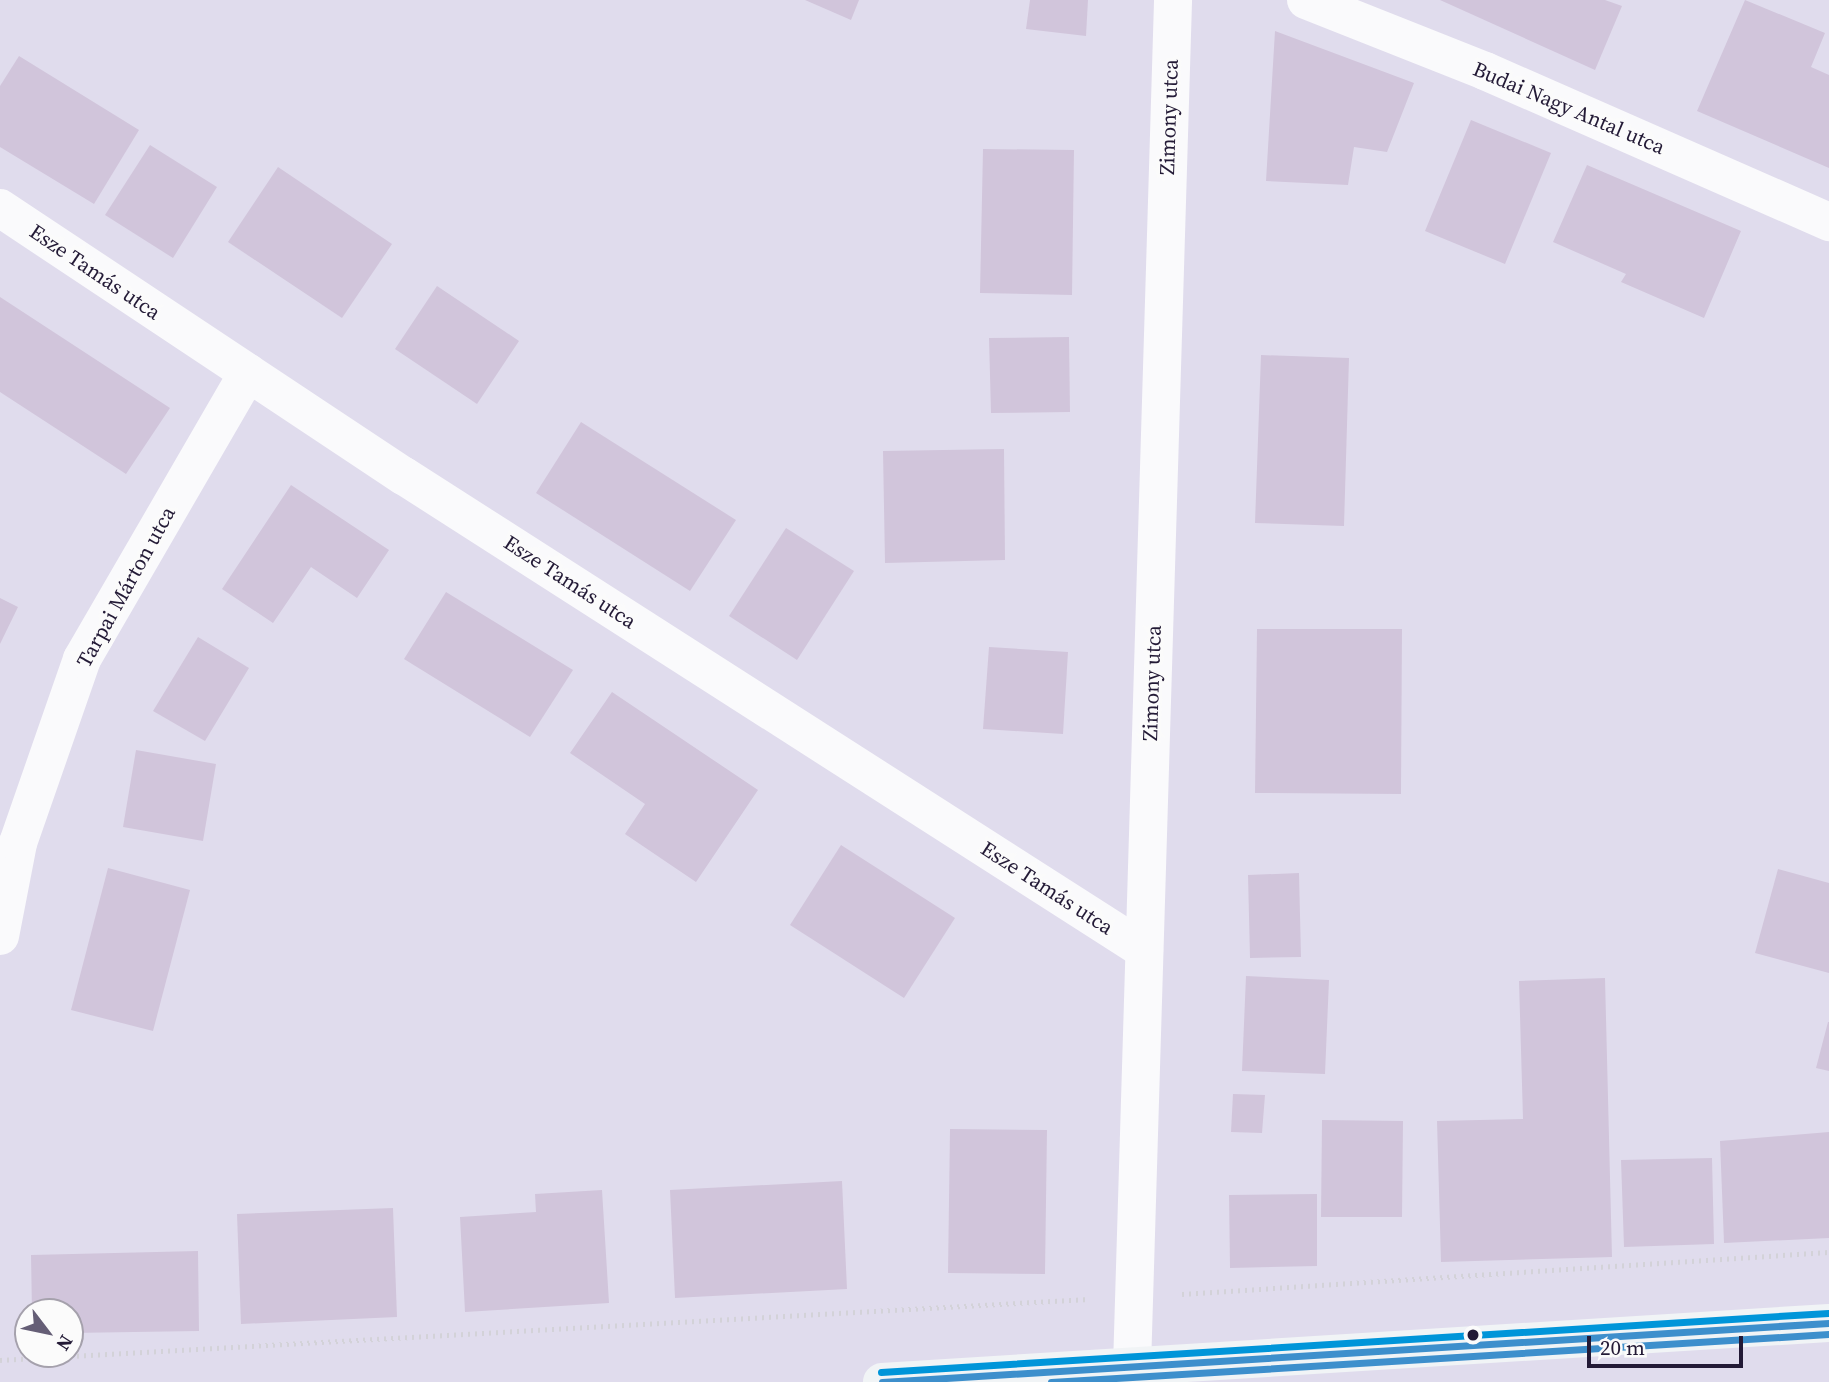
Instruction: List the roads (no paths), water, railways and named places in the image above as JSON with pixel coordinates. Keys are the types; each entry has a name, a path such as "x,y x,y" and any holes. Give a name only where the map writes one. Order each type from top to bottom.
{"main road":[{"path":"882,1382 1829,1322"}],"street":[{"name":"Zimony utca","path":"1132,1367 1173,0"},
{"name":"Budai Nagy Antal utca","path":"1306,0 1485,71 1829,222"},
{"name":"Esze Tamás utca","path":"0,208 248,373 1144,950"},
{"name":"Tarpai Márton utca","path":"0,936 18,843 82,659 248,373"}]}
